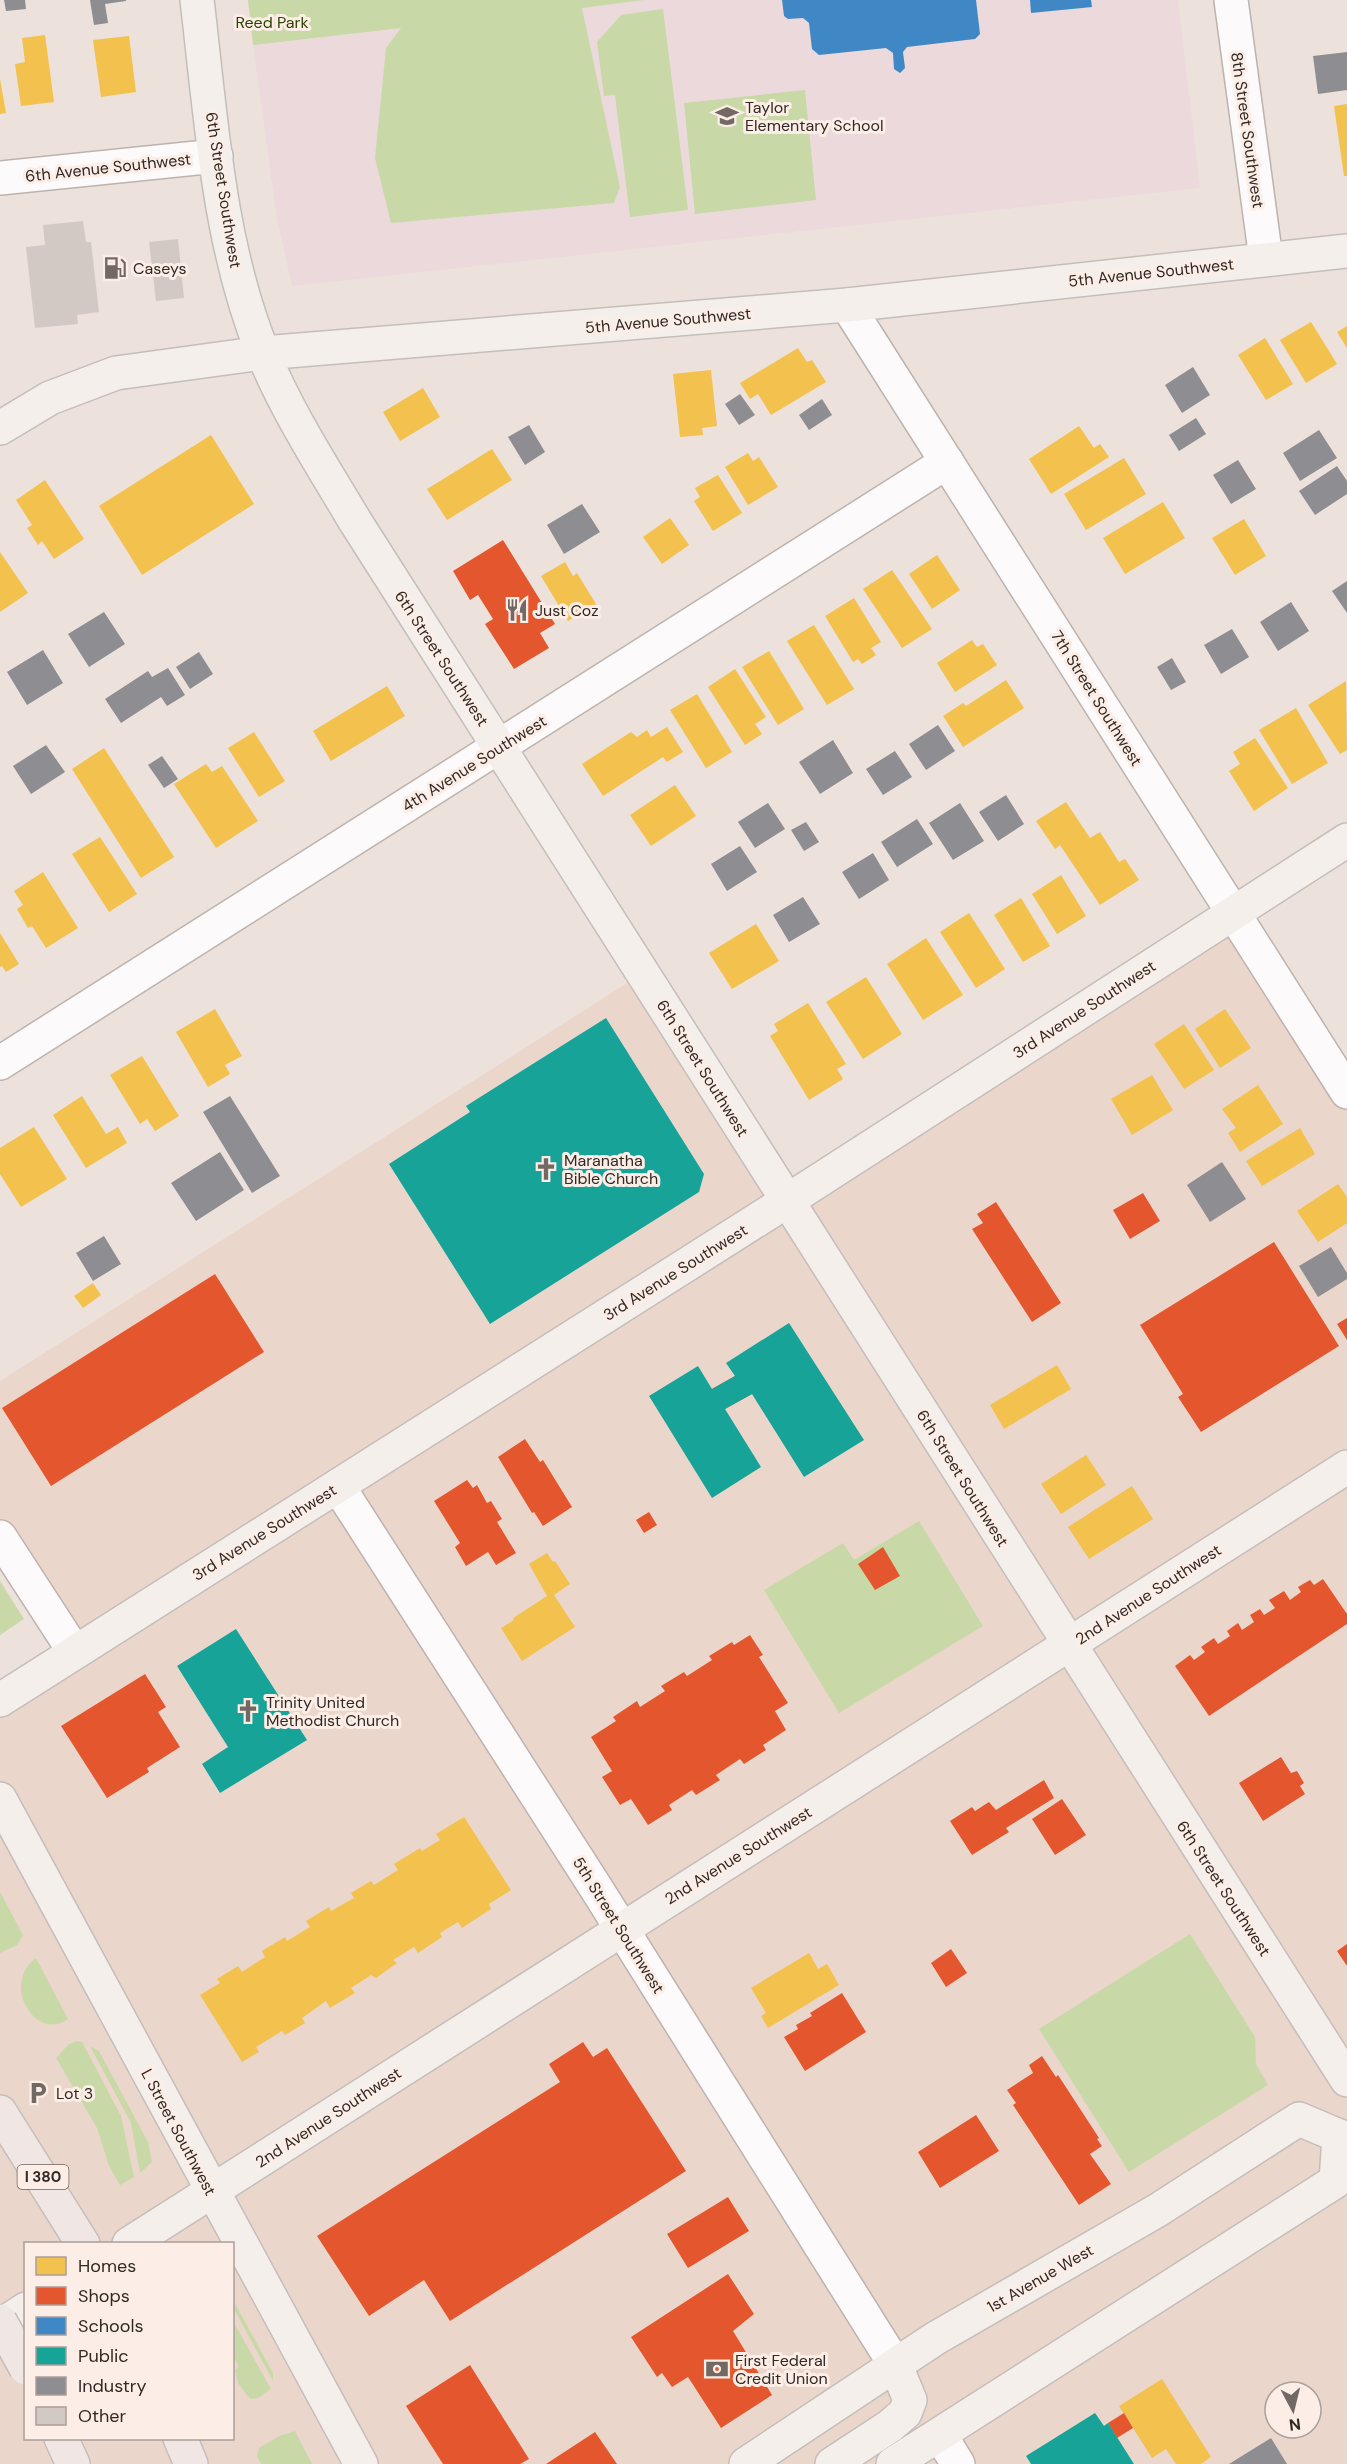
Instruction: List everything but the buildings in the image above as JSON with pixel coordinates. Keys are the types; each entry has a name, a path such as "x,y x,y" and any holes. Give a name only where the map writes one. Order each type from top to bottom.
{"highway":[{"name":"I 380","path":"0,2112 82,2242"},
{"path":"0,2323 24,2365"},
{"path":"62,2440 73,2464"},
{"path":"180,2440 191,2464"}],"main road":[{"name":"6th Street Southwest","path":"197,0 216,156 233,260 263,353 312,450 1068,1645 1347,2080"},
{"name":"5th Avenue Southwest","path":"0,428 50,398 116,374 263,353 847,305 1347,251"},
{"name":"3rd Avenue Southwest","path":"0,1700 74,1651 788,1201 1347,840"},
{"name":"2nd Avenue Southwest","path":"132,2242 1347,1467"},
{"name":"L Street Southwest","path":"0,1798 361,2464"},
{"name":"1st Avenue West","path":"746,2464 936,2338 1158,2210 1299,2119 1343,2134 1336,2181 893,2464"},
{"path":"0,2323 24,2310"},
{"path":"832,2464 870,2440 905,2413 910,2400 896,2366"}],"street":[{"name":"8th Street Southwest","path":"1231,0 1266,259"},
{"name":"6th Avenue Southwest","path":"0,178 216,156"},
{"name":"7th Street Southwest","path":"847,305 1347,1092"},
{"name":"4th Avenue Southwest","path":"0,1063 947,462"},
{"name":"5th Street Southwest","path":"338,1486 622,1930 896,2366"},
{"path":"0,1537 74,1651"},
{"path":"940,2435 958,2464"}],"shaded area":[{"name":"Taylor Elementary School","path":"644,0 1178,0 1200,188 292,286 277,219 253,45"},
{"path":"1233,913 1347,1092 1347,2464 0,2464 0,1700 73,1651 0,1537 0,1381 643,973 788,1201"}],"green space":[{"name":"Reed Park","path":"248,0 644,0 582,8 620,187 614,203 391,223 375,158 386,48 401,28 253,45"},
{"path":"663,9 688,210 630,217 615,95 604,96 597,42 621,15"},
{"path":"805,90 816,200 695,214 684,103"},
{"path":"919,1521 983,1626 839,1713 764,1590 843,1543 854,1560"},
{"path":"0,1581 24,1619 0,1635"},
{"path":"0,1892 23,1935 17,1945 0,1953"},
{"path":"1190,1934 1255,2037 1256,2064 1268,2085 1129,2172 1039,2029"},
{"path":"36,1958 68,2019 56,2024 44,2023 34,2017 26,2007 22,1995 21,1982 26,1969"},
{"path":"76,2041 82,2042 121,2116 134,2177 120,2185 109,2166 97,2128 56,2058 69,2044"},
{"path":"90,2046 99,2051 148,2142 152,2162 140,2173 131,2123"},
{"path":"234,2302 273,2373 273,2381 234,2309"},
{"path":"234,2323 271,2389 258,2398 250,2399 238,2383 235,2370 239,2367 234,2358"},
{"path":"295,2431 312,2464 261,2464 257,2457 259,2448 279,2436"}],"place":[{"name":"Taylor Elementary School","path":"727,116"},
{"name":"Caseys","path":"115,268"},
{"name":"Just Coz","path":"517,610"},
{"name":"Maranatha Bible Church","path":"546,1169"},
{"name":"Trinity United Methodist Church","path":"248,1711"},
{"name":"Lot 3","path":"38,2093"},
{"name":"First Federal Credit Union","path":"717,2369"}]}
